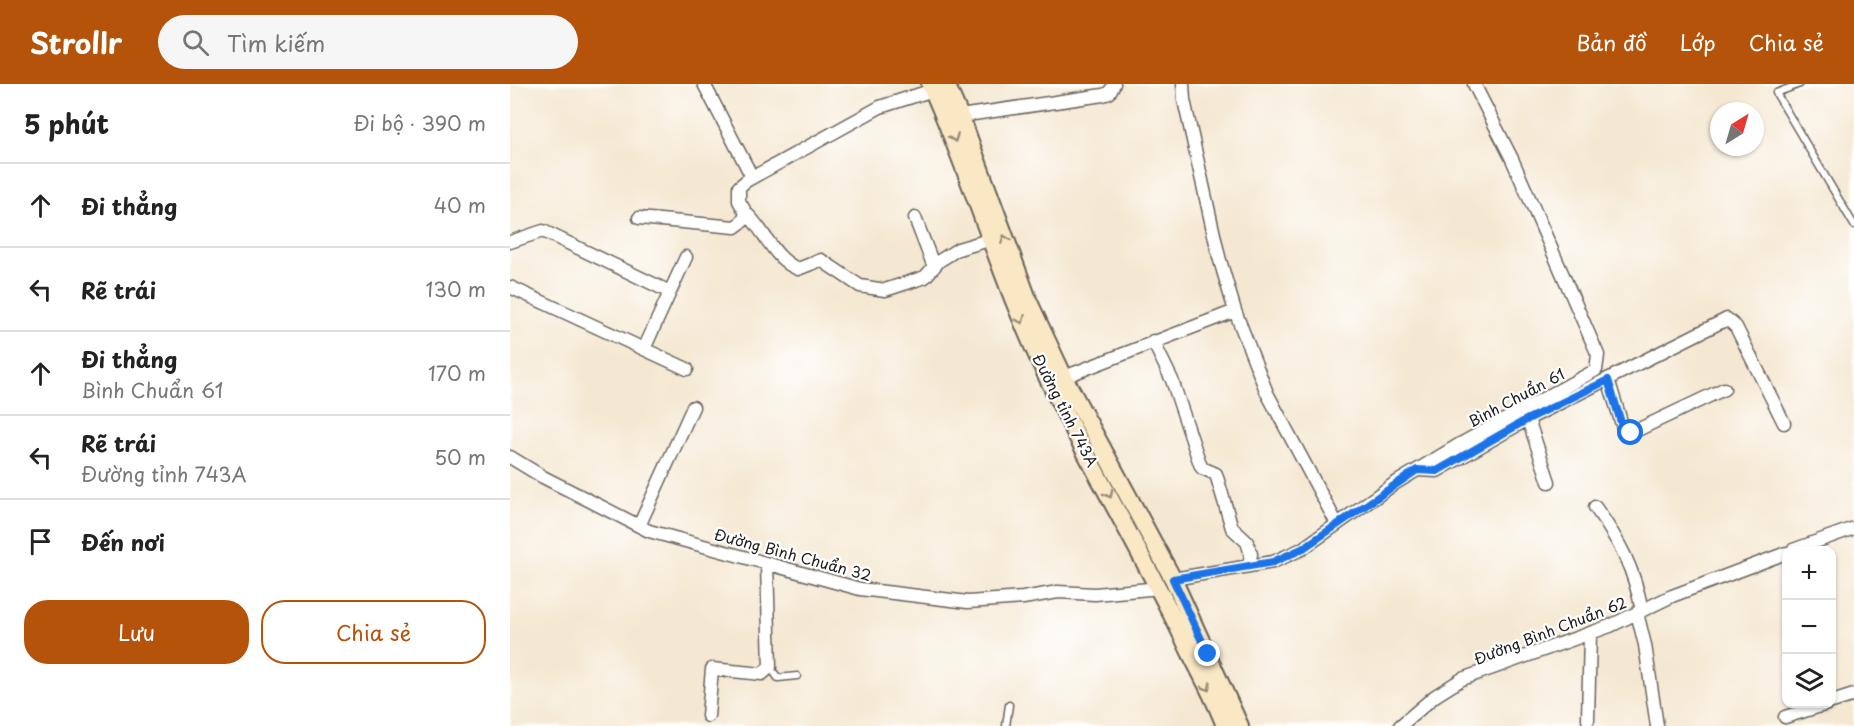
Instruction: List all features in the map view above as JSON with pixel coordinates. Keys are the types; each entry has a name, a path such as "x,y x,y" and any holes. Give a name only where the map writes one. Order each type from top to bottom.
{"main road":[{"name":"Đường tỉnh 743A","path":"936,86 960,116 1029,302 1064,377 1166,584 1240,726"},
{"name":"Đường tỉnh 743A","path":"936,86 989,240 1050,383 1166,584 1225,726"}],"street":[{"path":"704,84 752,177"},
{"path":"960,116 1103,95 1109,93 1114,84"},
{"path":"1183,84 1184,100 1219,257 1235,311 1267,393 1337,524"},
{"name":"Bình Chuẩn 61","path":"1166,584 1249,565 1273,562 1292,554 1417,470 1591,374 1598,364 1598,355 1517,170 1474,84"},
{"path":"936,86 880,107 752,177 739,187 739,201 779,255 798,269 821,260 860,286 885,290 925,277 934,267 958,249 989,240"},
{"path":"639,218 735,227 743,221 746,213"},
{"path":"915,218 934,267"},
{"path":"510,242 543,231 670,292"},
{"path":"644,349 687,257"},
{"path":"510,287 687,369"},
{"path":"1064,377 1235,311"},
{"path":"1417,470 1437,471 1528,419 1727,319 1736,327 1784,423"},
{"path":"1153,341 1172,380 1200,464 1202,468 1215,474 1232,528 1247,542 1251,554 1249,565"},
{"path":"1608,380 1623,429 1631,433 1724,389"},
{"path":"639,526 693,407"},
{"path":"1528,419 1549,482"},
{"name":"Đường Bình Chuẩn 32","path":"510,457 543,477 639,526 860,589 968,602 1058,592 1095,594 1166,584"},
{"path":"1595,507 1620,541 1637,584 1639,612 1657,726"},
{"path":"1803,546 1854,528"},
{"name":"Đường Bình Chuẩn 62","path":"1400,726 1450,685 1590,633 1672,596 1782,555"},
{"path":"708,716 712,669 762,674 770,667 766,564"},
{"path":"1588,720 1590,633"},
{"path":"1836,701 1854,695"},
{"path":"1785,717 1814,708"}],"lane":[{"path":"1800,84 1776,93 1854,225"},
{"path":"770,667 778,678 797,676"},
{"path":"1006,726 1009,705"}],"route":[{"path":"1208,654 1173,579 1273,562 1302,549 1417,470 1437,471 1528,419 1608,380 1623,429 1626,433 1631,433"}]}
